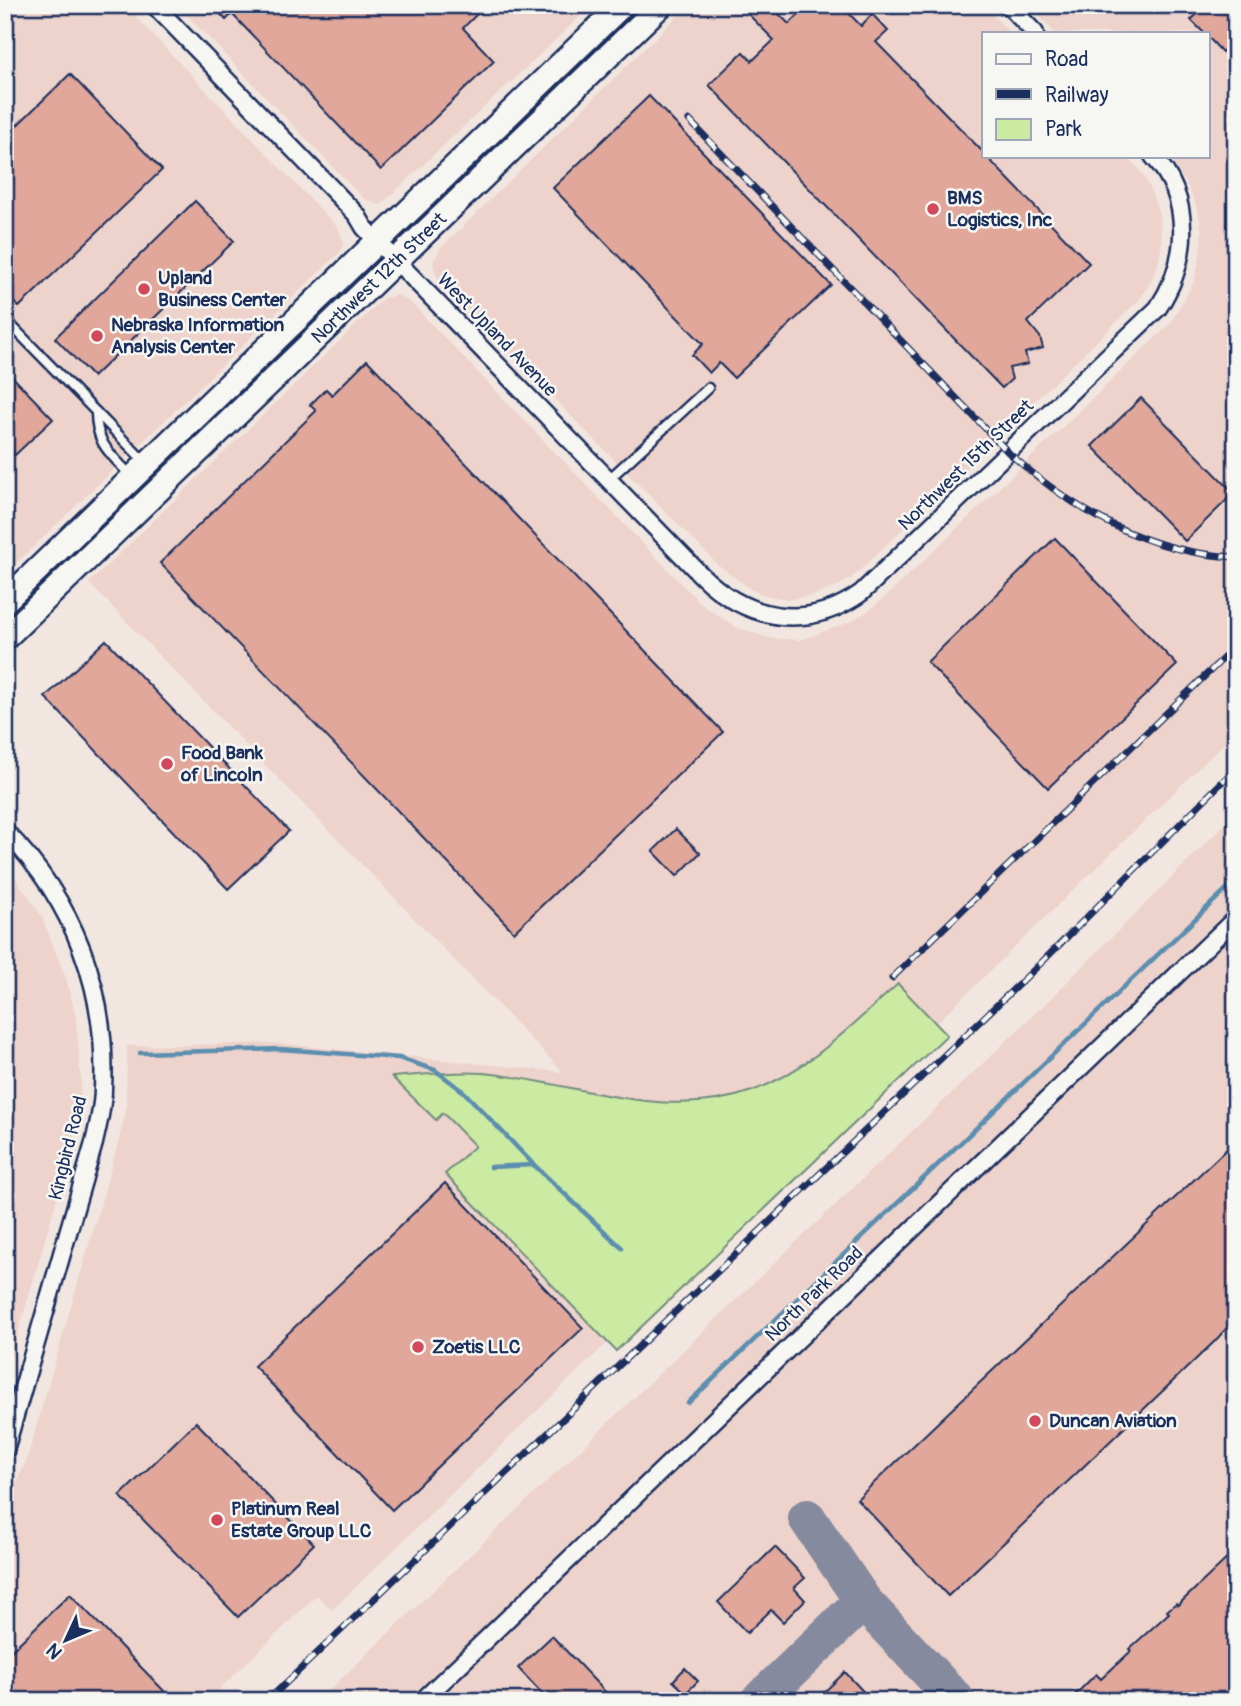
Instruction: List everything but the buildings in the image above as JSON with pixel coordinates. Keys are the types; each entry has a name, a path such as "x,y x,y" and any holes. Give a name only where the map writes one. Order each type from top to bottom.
{"main road":[{"name":"Northwest 12th Street","path":"5,601 622,5"},
{"name":"Northwest 12th Street","path":"5,638 661,5"}],"street":[{"name":"West Upland Avenue","path":"154,5 357,215 377,242 712,586 740,605 767,614"},
{"path":"1008,5 1034,32"},
{"name":"Northwest 15th Street","path":"767,614 799,616 821,613 841,606 861,593 1139,327 1167,294 1177,273 1182,251 1182,216 1169,178 1154,158"},
{"name":"Kingbird Road","path":"5,831 47,881 77,935 97,998 103,1064 103,1091 94,1143 5,1450"},
{"name":"North Park Road","path":"422,1701 1234,921"}],"lane":[{"path":"5,319 96,412 139,470"},
{"path":"608,480 708,388"},
{"path":"96,412 96,428 100,441 139,470"}],"shaded area":[{"path":"5,5 124,5 338,228 344,242 340,252 5,574"},
{"path":"177,5 592,5 379,205 363,198"},
{"path":"689,5 983,5 1009,32 982,32 982,158 1129,158 1150,188 1159,215 1162,241 1159,262 1139,300 852,578 814,595 790,599 752,590 717,564 442,285 435,273 433,262 440,249"},
{"path":"1029,5 1236,5 1236,732 332,1610 317,1595 207,1701 5,1701 5,1508 27,1459 117,1147 126,1111 127,1046 273,1043 563,1072 89,583 384,298 397,295 411,303 702,605 736,627 769,638 801,640 852,621 893,590 1170,324 1194,282 1202,230 1196,205 1170,158 1210,158 1210,32 1054,32"},
{"path":"1236,813 1236,1701 318,1701 1051,998"},
{"path":"5,863 41,915 67,981 76,1018 81,1082 73,1143 5,1378"}],"green space":[{"path":"632,5 648,5 540,105 566,70"},
{"path":"268,357 272,360 252,387 68,565 62,559"},
{"path":"898,984 947,1035 616,1351 445,1174 475,1146 443,1113 436,1120 392,1077 483,1073 651,1101 685,1103 719,1100 773,1082 811,1059"}],"waterway":[{"path":"688,1403 1236,880"},
{"path":"140,1053 281,1049 399,1058 435,1070 464,1092 534,1165 622,1248"},
{"path":"490,1167 534,1165"}],"taxiway":[{"path":"807,1518 863,1601 957,1701"},
{"path":"759,1701 863,1601"}],"railway":[{"path":"689,120 1009,453 1034,474 1086,510 1142,538 1203,554 1236,557"},
{"path":"892,978 1236,646"},
{"path":"267,1701 1041,963 1236,768"}],"place":[{"name":"BMS Logistics, Inc","path":"933,209"},
{"name":"Upland Business Center","path":"144,289"},
{"name":"Nebraska Information Analysis Center","path":"97,336"},
{"name":"Food Bank of Lincoln","path":"167,764"},
{"name":"Zoetis LLC","path":"418,1347"},
{"name":"Duncan Aviation","path":"1035,1421"},
{"name":"Platinum Real Estate Group LLC","path":"217,1520"}]}
